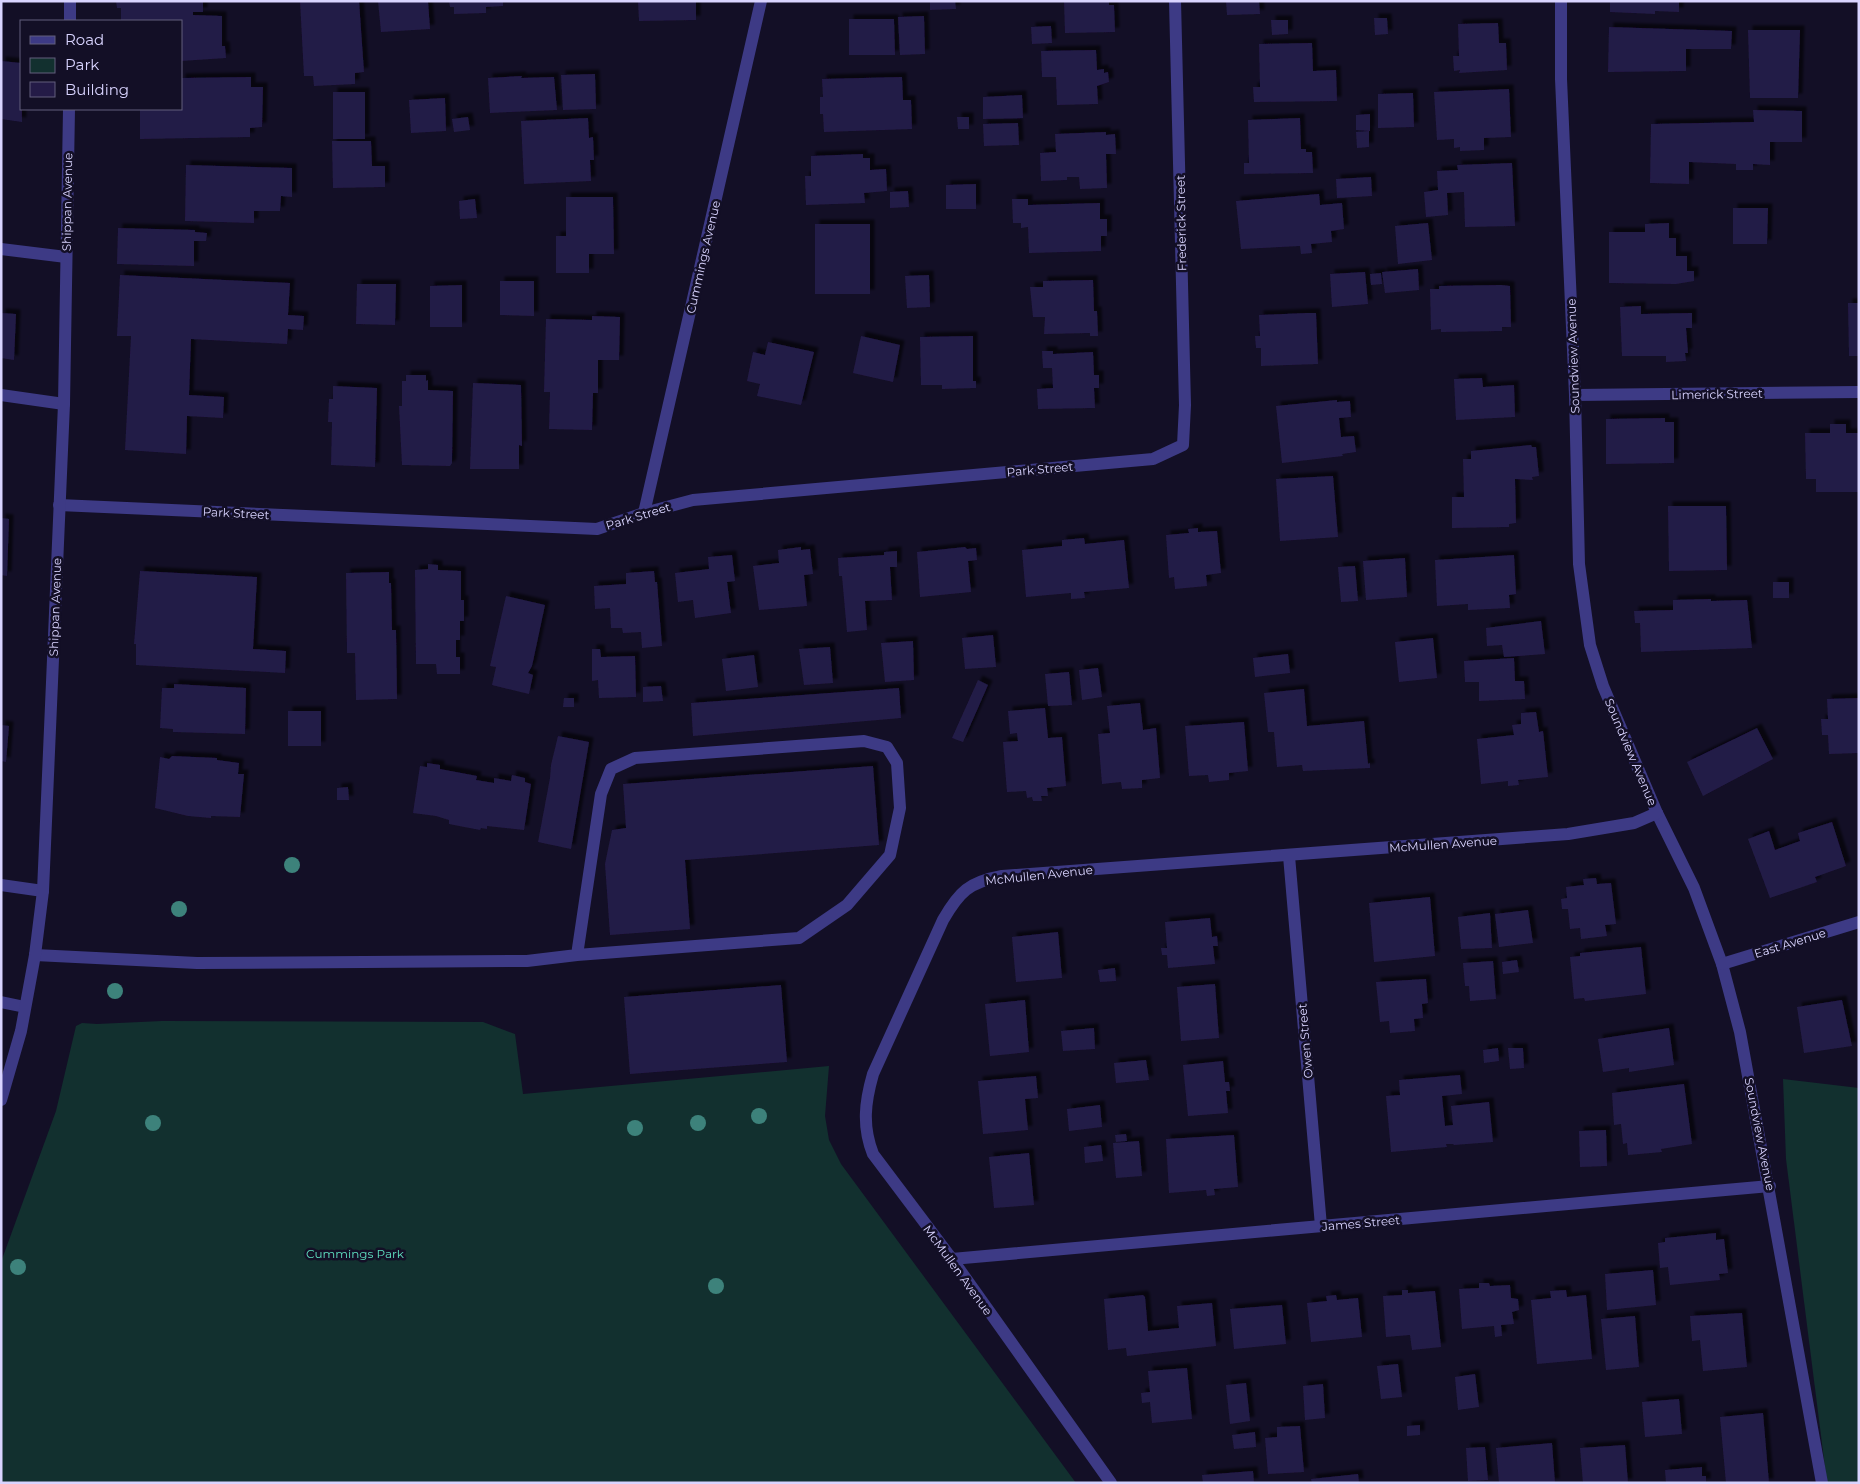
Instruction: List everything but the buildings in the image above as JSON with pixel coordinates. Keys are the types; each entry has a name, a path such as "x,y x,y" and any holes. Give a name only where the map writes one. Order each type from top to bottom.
{"street":[{"path":"70,1 70,20"},
{"name":"Cummings Avenue","path":"644,513 761,1"},
{"name":"Frederick Street","path":"1175,1 1185,404 1183,445"},
{"name":"Soundview Avenue","path":"1560,1 1561,80 1579,564 1590,645 1603,686 1657,814 1694,888 1722,964 1740,1032 1770,1186 1822,1483"},
{"name":"Shippan Avenue","path":"1,1100 26,1007 43,891 64,404 68,110"},
{"path":"1,249 66,257"},
{"name":"Limerick Street","path":"1574,395 1859,392"},
{"path":"1,395 64,404"},
{"name":"Park Street","path":"59,504 597,529 644,513 693,500 1153,459 1183,445"},
{"path":"35,955 196,963 527,961 577,955 799,938 847,905 890,855 900,808 897,763 886,747 864,741 635,758 611,769 601,794 577,955"},
{"name":"McMullen Avenue","path":"1111,1483 952,1259 873,1154 868,1140 865,1117 867,1096 873,1074 943,920 954,902 966,888 981,880 1002,876 1568,834 1627,825 1657,814"},
{"name":"Owen Street","path":"1289,856 1320,1226"},
{"path":"1,885 43,891"},
{"name":"East Avenue","path":"1722,964 1859,922"},
{"path":"1,1002 26,1007"},
{"name":"James Street","path":"952,1259 1770,1186"}],"green space":[{"name":"Cummings Park","path":"162,1021 483,1022 515,1034 523,1094 829,1066 825,1116 829,1140 841,1164 1076,1483 1,1483 1,1262 56,1111 76,1026 82,1023"},
{"path":"1783,1079 1859,1088 1859,1483 1827,1483 1786,1159"}]}
